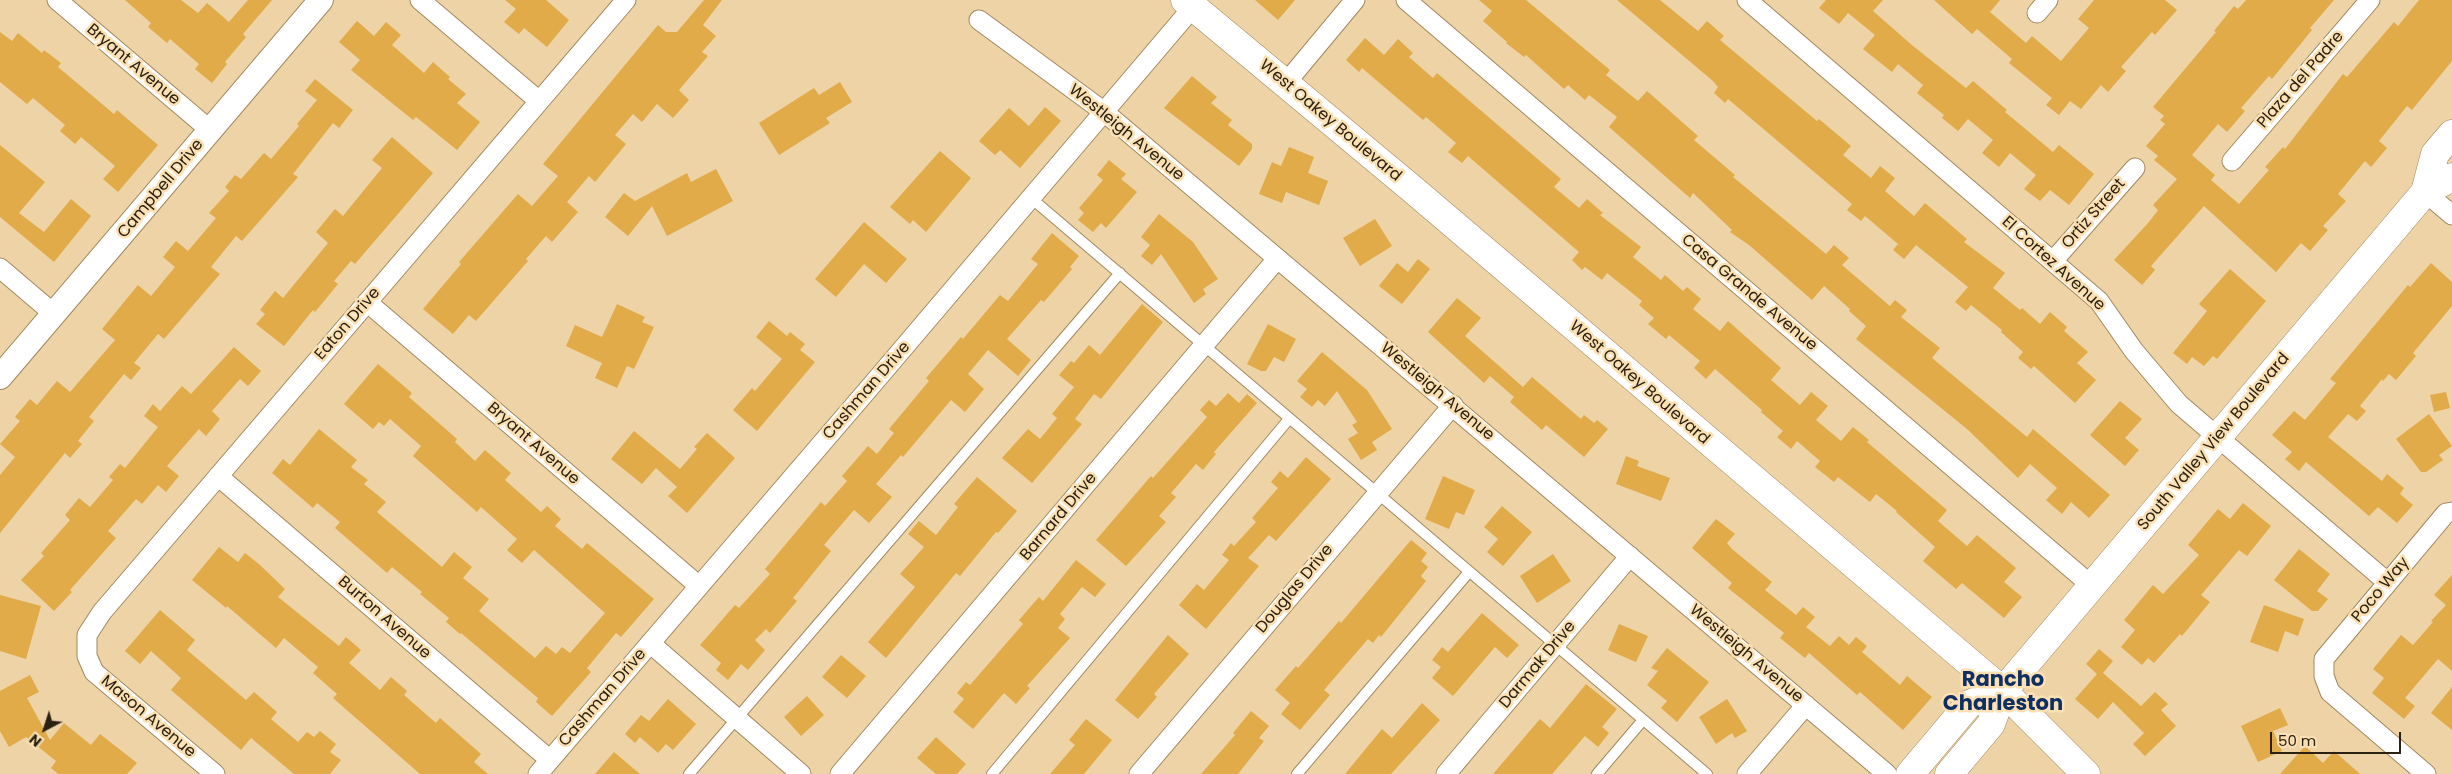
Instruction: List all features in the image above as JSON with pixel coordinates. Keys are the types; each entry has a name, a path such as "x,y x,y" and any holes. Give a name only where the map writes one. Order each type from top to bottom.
{"main road":[{"name":"West Oakey Boulevard","path":"1189,3 1411,188 2003,691 2086,774"},
{"name":"South Valley View Boulevard","path":"2426,192 2435,154 2452,134"},
{"name":"South Valley View Boulevard","path":"1949,774 1991,724 2003,691 2426,192 2452,177"},
{"name":"South Valley View Boulevard","path":"1910,774 1969,704 2003,691"}],"street":[{"name":"Bryant Avenue","path":"57,0 210,130"},
{"name":"Campbell Drive","path":"0,377 321,0"},
{"path":"420,0 539,101"},
{"name":"Eaton Drive","path":"87,656 87,635 102,612 626,0"},
{"path":"1285,84 1355,0"},
{"name":"Casa Grande Avenue","path":"1406,0 2092,586"},
{"name":"El Cortez Avenue","path":"1747,0 2099,300 2147,366 2180,404 2217,438 2387,582"},
{"name":"Plaza del Padre","path":"2232,161 2370,0"},
{"name":"Cashman Drive","path":"544,767 1031,198 1189,3"},
{"name":"Westleigh Avenue","path":"979,20 1103,111 1453,405 1887,774"},
{"name":"Ortiz Street","path":"2053,261 2135,168"},
{"path":"2426,192 2452,215"},
{"name":"Barnard Drive","path":"840,774 1277,259"},
{"path":"0,268 54,314"},
{"name":"Bryant Avenue","path":"367,302 699,586"},
{"name":"Douglas Drive","path":"1139,774 1453,405"},
{"name":"Burton Avenue","path":"218,476 544,767"},
{"name":"Poco Way","path":"2426,774 2330,692 2324,676 2324,659 2446,513 2452,512"},
{"name":"Darmak Drive","path":"1446,774 1630,556"},
{"path":"650,643 801,774"},
{"name":"Mason Avenue","path":"87,656 94,672 215,774"},
{"path":"1748,774 1806,705"}],"lane":[{"path":"1031,198 1205,344 1289,419 1707,774"},
{"path":"689,774 1120,273"},
{"path":"992,774 1289,419"},
{"path":"1297,774 1469,572"},
{"path":"1597,774 1643,720"}],"building":[{"path":"125,0 181,0 198,13 207,3 229,22 248,0 272,0 243,34 246,37 225,62 227,64 212,83 195,69 199,64 170,39 167,43 148,27 151,23"},
{"path":"505,0 546,0 569,20 547,47 524,28 519,34 504,22 516,9"},
{"path":"704,0 722,0 703,25 716,36 702,52 708,56 679,90 689,100 673,118 657,104 642,122 633,114 615,135 626,144 595,182 589,176 567,202 578,212 552,242 546,236 526,259 528,261 476,321 469,315 453,334 423,309 461,264 459,262 518,194 532,206 558,176 543,164 658,25 666,32 677,32"},
{"path":"1255,0 1295,0 1278,20"},
{"path":"1479,0 1526,0 1610,70 1606,75 1638,101 1647,91 1698,136 1694,140 1735,175 1733,177 1826,254 1834,245 1849,258 1842,265 1890,306 1895,300 1907,310 1901,317 1940,348 1932,358 2027,437 2033,429 2110,495 2089,518 2071,502 2062,514 2046,500 2057,488 2030,464 2018,478 1967,429 1856,339 1866,326 1849,311 1850,309 1824,286 1812,300 1749,245 1730,232 1732,230 1693,193 1690,198 1609,127 1617,117 1589,95 1585,100 1568,85 1564,89 1526,55 1524,57 1506,43 1483,21 1492,11"},
{"path":"1617,0 1660,0 1698,31 1707,21 1724,36 1720,40 1817,121 1819,119 1851,146 1843,155 1871,178 1880,166 1895,178 1885,191 1914,216 1925,203 1967,239 1964,242 2005,273 1993,288 2020,310 2022,308 2040,324 2050,312 2067,327 2064,331 2088,352 2077,363 2096,380 2075,403 2034,366 2031,369 2018,358 2023,352 2001,332 2002,330 1971,305 1966,311 1955,302 1968,287 1916,245 1904,259 1893,250 1898,244 1865,216 1861,221 1847,210 1852,204 1728,99 1725,103 1714,93 1718,87 1713,81"},
{"path":"1826,0 1883,0 1873,11 1913,46 1966,88 1973,81 2007,110 2005,112 2053,152 2059,145 2094,174 2069,205 2050,190 2040,201 2024,189 2036,175 2010,153 1999,167 1982,153 1993,140 1968,119 1958,131 1942,118 1944,115 1917,93 1923,85 1898,64 1892,72 1863,49 1875,35 1848,13 1839,24 1819,8"},
{"path":"1934,0 2000,0 1990,12 2026,43 2032,36 2061,61 2089,28 2078,19 2094,0 2165,0 2177,10 2155,35 2152,32 2121,67 2126,71 2108,92 2101,85 2081,109 2070,101 2059,115 2046,105 2052,98 2009,63 2012,59 1977,29 1972,34"},
{"path":"2246,0 2334,0 2310,28 2312,30 2272,79 2269,76 2241,108 2245,111 2227,132 2218,124 2192,155 2215,175 2211,180 2239,204 2269,170 2265,167 2283,147 2285,149 2343,74 2347,77 2394,22 2398,26 2419,0 2452,0 2452,61 2412,110 2407,106 2379,141 2387,148 2371,167 2365,161 2338,194 2346,201 2323,226 2328,230 2310,251 2301,243 2276,272 2204,206 2151,266 2155,270 2142,285 2114,260 2149,222 2158,210 2153,205 2177,179 2154,160 2158,156 2146,146 2165,124 2160,120 2164,116 2153,107 2216,32 2214,31 2234,6 2238,9"},
{"path":"357,21 374,36 386,22 401,35 392,45 424,73 433,62 450,77 448,79 466,94 457,103 480,122 457,150 416,117 413,120 351,70 360,60 339,42"},
{"path":"0,32 12,41 18,33 42,53 44,50 61,63 58,67 114,114 117,110 158,145 118,192 103,179 115,166 81,137 75,144 60,131 65,125 33,98 27,104 0,82"},
{"path":"1365,38 1384,55 1398,39 1413,53 1409,57 1433,78 1437,73 1561,179 1554,187 1579,208 1587,199 1603,213 1600,215 1641,247 1633,257 1661,280 1665,275 1683,291 1687,287 1701,299 1693,309 1720,331 1728,321 1781,368 1771,380 1800,405 1811,392 1828,406 1816,420 1841,441 1853,427 1869,440 1867,442 1947,510 1938,521 1967,546 1977,535 2016,568 2004,582 2022,597 2004,618 1962,583 1956,589 1923,561 1935,547 1897,511 1876,494 1870,502 1838,477 1834,482 1815,467 1820,461 1797,441 1791,449 1777,437 1783,431 1761,412 1762,410 1715,369 1706,379 1694,368 1700,361 1669,335 1666,339 1648,324 1654,318 1639,305 1642,301 1607,273 1602,280 1585,267 1582,270 1572,260 1579,252 1468,156 1462,163 1448,152 1456,143 1426,117 1423,120 1362,68 1359,72 1346,60"},
{"path":"1192,76 1217,97 1211,103 1232,120 1228,125 1252,144 1252,149 1239,166 1164,108"},
{"path":"315,79 353,110 339,128 333,123 293,174 298,177 242,241 236,236 211,267 220,274 164,339 158,334 134,363 141,368 131,380 124,374 89,417 94,421 78,441 82,444 70,458 65,453 0,533 0,475 15,457 0,444 20,421 15,417 30,399 37,405 57,381 70,392 115,340 102,329 138,285 151,296 175,267 163,257 176,241 188,251 216,218 209,213 229,191 225,187 235,175 241,179 264,153 271,159 299,126 297,124 317,100 305,91"},
{"path":"840,82 852,102 826,118 830,123 779,155 759,123 814,88 819,95"},
{"path":"1045,107 1061,121 1020,168 1000,150 995,155 979,141 1009,108 1029,126"},
{"path":"392,137 433,173 355,264 351,261 334,281 338,284 315,312 313,310 284,346 256,324 265,314 260,310 275,291 283,298 328,243 316,232 335,209 343,216 382,168 372,160"},
{"path":"0,145 45,182 19,213 44,232 71,199 91,216 54,262 0,217"},
{"path":"1289,147 1314,157 1308,173 1328,181 1319,205 1286,192 1282,203 1259,194 1272,162 1281,166"},
{"path":"940,151 971,178 926,232 913,220 910,224 890,207"},
{"path":"1109,160 1126,174 1121,179 1137,192 1106,228 1101,223 1093,232 1078,220 1084,213 1079,208 1103,180 1097,175"},
{"path":"716,169 733,201 667,236 652,206 628,236 605,217 624,193 635,201 687,173 691,182"},
{"path":"1159,214 1193,242 1218,279 1203,289 1206,294 1194,303 1161,254 1152,265 1141,256 1150,245 1141,237"},
{"path":"1375,219 1392,246 1360,266 1343,238"},
{"path":"864,222 907,259 886,283 864,264 836,297 815,279"},
{"path":"1052,233 1079,256 1070,267 1072,269 1044,302 1041,300 1007,339 1031,360 1018,376 988,350 968,374 984,389 965,412 951,400 903,457 901,455 876,484 892,497 869,523 854,510 824,545 831,551 793,598 797,601 770,633 766,629 755,640 765,650 748,670 741,664 728,680 716,670 721,663 700,645 735,605 739,608 770,574 765,569 821,502 825,506 847,481 842,476 868,446 877,454 894,433 889,429 929,381 926,378 961,337 963,339 1000,295 1008,301 1038,264 1031,259"},
{"path":"1418,259 1430,269 1402,304 1379,286 1397,263 1408,272"},
{"path":"2431,263 2452,282 2452,306 2413,353 2416,356 2396,380 2389,374 2383,381 2382,379 2360,406 2366,411 2357,421 2348,414 2328,437 2382,481 2387,474 2404,488 2400,494 2413,505 2397,523 2378,507 2369,516 2306,462 2299,471 2285,459 2292,452 2272,435 2294,411 2305,420 2336,383 2330,379 2408,285 2410,287"},
{"path":"2230,269 2266,301 2217,359 2213,356 2204,366 2192,357 2187,364 2173,353 2207,311 2199,304"},
{"path":"1457,298 1481,318 1465,336 1523,387 1532,377 1581,419 1584,415 1594,423 1597,420 1608,429 1584,457 1546,425 1542,430 1510,402 1514,397 1490,376 1484,383 1428,332"},
{"path":"617,304 645,317 642,322 654,327 634,369 627,366 617,388 595,378 602,363 566,346 575,325 602,337"},
{"path":"1142,304 1163,322 1101,399 1094,394 1075,419 1082,424 1032,483 1002,458 1028,429 1040,439 1057,418 1052,414 1074,387 1059,375 1071,361 1074,363 1089,345 1100,355"},
{"path":"769,321 787,336 790,332 805,344 800,350 815,362 757,431 733,410 752,388 755,391 782,359 756,337"},
{"path":"1268,324 1296,339 1284,362 1274,357 1266,371 1261,371 1247,364"},
{"path":"234,347 261,371 248,386 240,379 212,411 220,419 206,436 199,429 167,466 179,476 166,492 158,485 142,504 136,499 108,531 116,538 54,611 21,580 44,556 41,553 70,520 65,515 79,498 90,507 113,480 109,477 120,464 125,468 158,427 144,416 153,404 160,411 182,386 191,394"},
{"path":"1322,352 1367,390 1392,429 1372,442 1377,450 1361,460 1348,439 1358,433 1352,425 1357,422 1337,391 1325,406 1318,400 1312,407 1300,397 1307,389 1297,381"},
{"path":"378,364 412,393 409,397 457,439 455,442 475,461 485,450 511,473 505,480 541,512 547,506 561,519 555,526 582,549 587,543 654,599 621,637 616,633 587,668 591,672 552,716 536,702 538,698 446,622 449,618 420,594 422,592 392,567 387,573 335,528 340,522 317,503 313,508 272,473 283,459 290,465 319,429 357,460 351,467 368,480 364,484 386,502 377,512 442,567 454,552 472,567 463,578 489,599 479,611 535,658 546,646 556,654 562,647 570,653 605,613 534,550 522,563 507,550 517,539 481,507 477,512 413,456 421,446 390,419 384,426 379,422 373,429 344,404"},
{"path":"2446,392 2450,408 2434,412 2430,395"},
{"path":"1228,393 1239,403 1247,394 1257,403 1214,452 1216,454 1203,470 1196,464 1171,493 1176,497 1159,516 1166,522 1126,566 1096,540 1151,476 1153,478 1207,417 1200,410 1209,400 1216,406"},
{"path":"2120,401 2142,419 2125,438 2139,450 2125,466 2090,435"},
{"path":"2429,414 2452,446 2439,455 2443,460 2426,472 2421,472 2396,439"},
{"path":"634,431 680,469 697,449 694,447 707,433 735,458 687,513 668,496 677,487 656,468 642,484 611,459"},
{"path":"1626,456 1639,461 1637,466 1670,478 1661,501 1616,484"},
{"path":"1306,457 1331,479 1276,541 1269,535 1248,558 1259,566 1206,629 1179,605 1197,584 1204,590 1229,560 1222,555 1231,543 1234,546 1256,522 1252,518 1278,488 1271,482 1280,471 1288,478"},
{"path":"1443,476 1475,490 1464,515 1456,512 1449,529 1425,519"},
{"path":"977,477 1017,511 998,533 996,532 960,576 956,573 886,658 868,642 915,587 900,574 924,547 908,534 919,521 936,535 958,507 954,504"},
{"path":"2243,503 2271,526 2247,556 2239,550 2201,595 2210,602 2182,636 2180,634 2154,663 2148,658 2142,665 2121,647 2135,630 2124,620 2153,585 2163,594 2199,555 2188,545 2218,509 2230,519"},
{"path":"1502,506 1532,532 1503,566 1487,552 1498,539 1484,527"},
{"path":"1716,519 1735,534 1727,543 1732,549 1772,582 1765,590 1796,615 1803,607 1815,617 1806,627 1830,646 1839,636 1849,645 1856,637 1867,646 1862,652 1900,685 1907,676 1932,697 1903,730 1860,692 1857,695 1809,653 1805,658 1780,638 1784,633 1728,588 1732,583 1692,548"},
{"path":"1411,540 1427,553 1421,561 1428,567 1421,576 1426,581 1381,637 1379,635 1373,643 1368,639 1324,690 1330,695 1300,730 1281,714 1290,703 1275,690 1296,666 1298,668 1339,621 1341,623"},
{"path":"219,547 238,562 245,553 260,565 285,589 278,597 339,646 346,637 361,650 349,663 380,690 391,677 407,691 404,695 436,723 440,718 481,754 474,762 488,774 420,774 333,698 337,694 313,673 318,667 284,638 276,648 227,606 226,608 192,580"},
{"path":"2299,549 2330,574 2317,591 2328,599 2318,611 2312,611 2274,580"},
{"path":"1553,554 1571,581 1537,603 1520,576"},
{"path":"1076,560 1106,584 1095,597 1082,587 1060,614 1065,619 1058,628 1070,638 1027,686 1030,688 1016,704 1004,693 973,729 953,712 964,699 957,693 966,682 970,685 1023,624 1019,620 1039,597 1043,601"},
{"path":"2452,575 2452,671 2438,659 2405,698 2415,706 2404,719 2372,693 2384,678 2373,669 2401,635 2413,645 2433,622 2431,621 2446,605 2434,595"},
{"path":"0,595 41,606 26,659 0,651"},
{"path":"2264,605 2304,619 2298,636 2285,631 2278,652 2250,642"},
{"path":"160,610 195,640 187,650 246,700 254,692 277,712 271,719 298,742 307,732 314,737 320,731 336,744 330,752 341,760 330,774 294,774 251,738 241,750 171,690 181,678 151,651 140,664 125,651"},
{"path":"1482,613 1519,645 1507,658 1495,647 1453,696 1432,678 1441,667 1432,660 1442,647 1448,652"},
{"path":"1619,624 1648,636 1636,662 1608,650"},
{"path":"1168,635 1189,654 1154,694 1157,697 1138,719 1115,700"},
{"path":"1667,648 1709,682 1677,722 1661,708 1667,701 1647,685 1658,671 1651,668"},
{"path":"2099,649 2113,661 2103,673 2141,706 2155,692 2168,704 2161,710 2176,726 2145,756 2133,744 2144,733 2113,702 2098,719 2075,699 2097,674 2086,664"},
{"path":"841,655 866,676 847,698 822,677"},
{"path":"30,675 39,692 27,698 50,740 64,723 91,745 100,734 137,763 127,774 58,774 51,768 56,761 26,737 9,747 0,731 0,691"},
{"path":"1586,684 1617,709 1602,727 1609,733 1598,747 1585,736 1552,774 1493,774 1540,719 1550,728"},
{"path":"2452,687 2452,730 2431,713"},
{"path":"807,696 824,715 801,736 784,717"},
{"path":"668,699 696,724 673,750 666,744 658,753 640,737 635,743 625,734 641,715 649,721"},
{"path":"1727,699 1747,731 1735,738 1732,733 1716,744 1699,717"},
{"path":"1422,703 1440,720 1391,774 1345,774 1382,729 1392,738"},
{"path":"2280,708 2288,725 2273,731 2282,751 2258,762 2241,726"},
{"path":"1251,711 1269,726 1259,738 1264,741 1238,774 1201,774 1235,735 1233,733"},
{"path":"1086,719 1112,740 1084,774 1050,774 1075,745 1069,740"},
{"path":"936,737 966,764 957,774 936,774 917,758"},
{"path":"2305,746 2323,763 2334,751 2360,774 2280,774"},
{"path":"614,752 640,774 595,774"}],"district":[{"name":"Rancho Charleston","path":"2003,693"}]}
